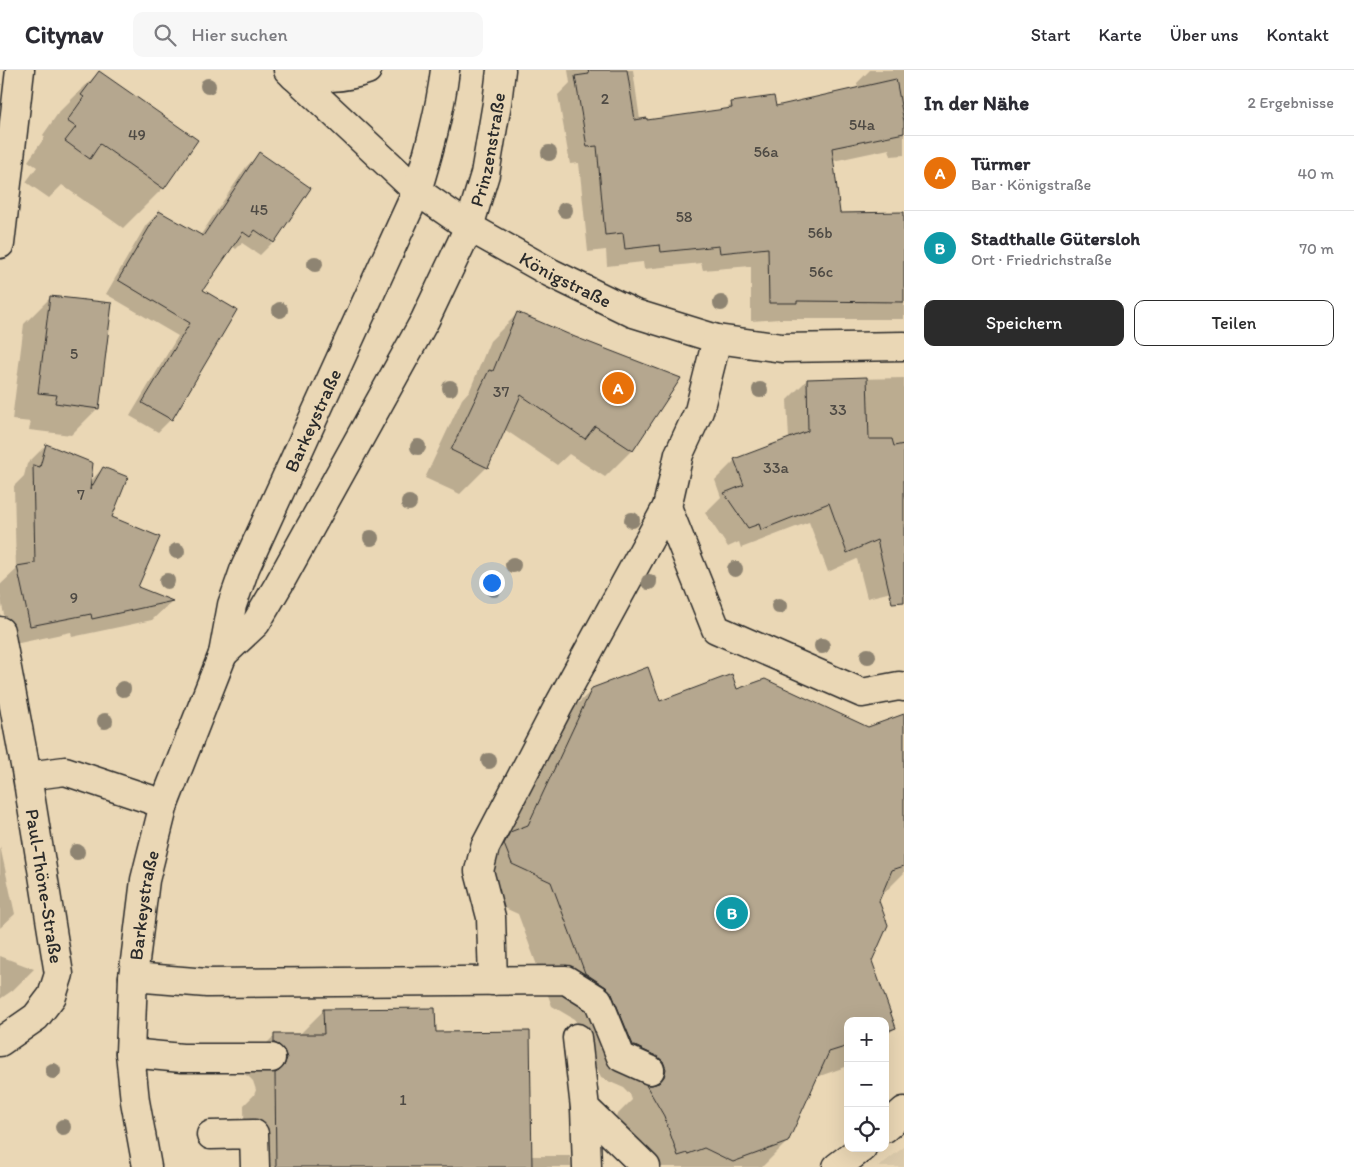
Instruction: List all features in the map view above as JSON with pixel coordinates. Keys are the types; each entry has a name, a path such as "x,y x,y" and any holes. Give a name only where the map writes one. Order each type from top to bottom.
{"street":[{"path":"0,244 20,70"},
{"path":"291,73 330,78 357,74 367,70"},
{"path":"417,191 440,105 445,70"},
{"name":"Prinzenstraße","path":"469,227 485,174 501,70"},
{"name":"Königstraße","path":"291,73 417,191 469,227 565,280 633,313 717,339 782,348 904,346"},
{"name":"Barkeystraße","path":"146,1167 135,1101 130,1053 133,978 145,880 164,804 223,654 232,605 245,568 417,191"},
{"name":"Barkeystraße","path":"223,654 256,623 279,584 425,320 469,227"},
{"path":"493,981 491,917 479,871 485,847 667,507 678,454 699,410 717,339"},
{"path":"667,507 716,629 862,693 900,686 904,687"},
{"name":"Paul-Thöne-Straße","path":"0,631 27,776 59,974 52,996 36,1017 0,1042"},
{"path":"27,776 65,771 164,804"},
{"path":"133,978 207,983 566,980 598,1000 621,1057 650,1070"},
{"path":"577,1038 585,1108 587,1167"},
{"path":"130,1053 182,1058 271,1058"},
{"path":"585,1108 646,1167"},
{"path":"889,1124 904,1111"},
{"path":"211,1135 254,1134 255,1167"}],"shaded area":[{"path":"904,1147 904,1167 878,1167"}],"building":[{"path":"588,70 627,70 635,120 732,108 731,102 774,96 776,106 896,79 904,122 904,133 832,148 840,213 904,212 904,302 797,301 797,303 769,303 768,248 720,253 719,246 661,252 660,245 625,249 623,233 605,235 597,146 587,147 575,76 589,74"},
{"path":"99,71 198,140 164,189 100,144 90,159 65,141 76,127 67,121 84,97 81,95"},
{"path":"259,152 311,188 274,243 255,230 250,237 243,232 203,290 237,310 172,420 142,403 190,323 118,280 159,211 203,236"},
{"path":"50,296 112,303 99,409 55,403 57,395 38,393"},
{"path":"517,312 575,337 681,378 633,451 595,426 585,439 521,395 488,468 451,450 489,370 493,371"},
{"path":"867,377 869,439 892,439 894,446 904,444 904,602 892,603 877,540 847,553 829,503 761,530 759,524 748,528 724,493 744,485 734,459 808,431 807,379"},
{"path":"46,444 93,463 90,490 103,467 128,477 112,517 160,537 138,587 173,601 92,619 91,614 30,626 17,566 35,563 33,465 40,467"},
{"path":"648,667 660,701 732,674 737,689 765,679 868,727 904,714 904,866 892,870 879,901 888,925 872,961 896,1028 889,1031 889,1017 844,1017 844,1047 829,1052 788,1142 733,1162 704,1148 678,1156 664,1116 646,1085 659,1083 664,1077 666,1069 663,1061 633,1045 612,994 606,987 585,973 551,882 512,864 504,844 510,832 528,825 592,688"},
{"path":"435,1008 436,1032 530,1031 532,1167 276,1167 275,1073 284,1066 287,1058 284,1050 274,1043 274,1034 324,1034 323,1009"}],"place":[{"name":"Türmer","path":"618,388"},
{"name":"Stadthalle Gütersloh","path":"732,913"}]}
